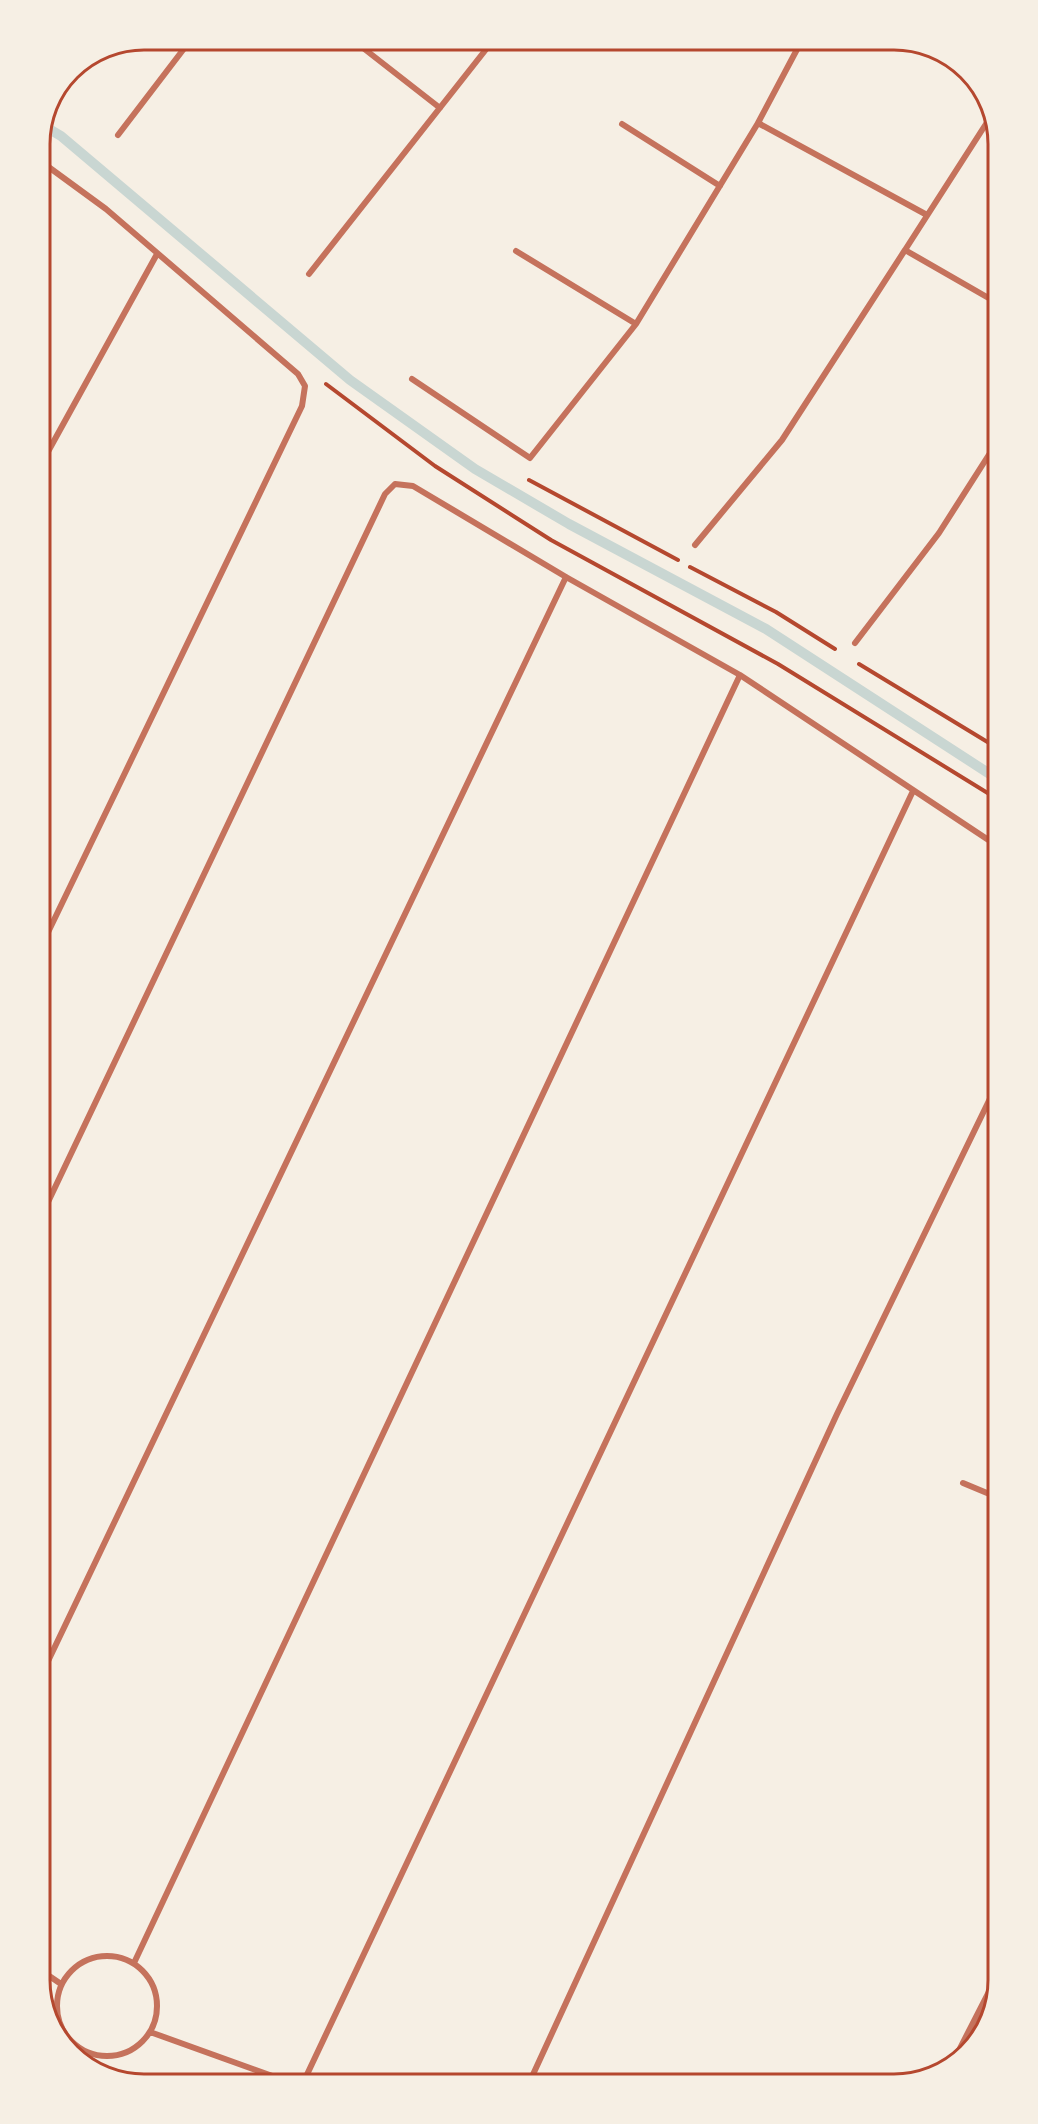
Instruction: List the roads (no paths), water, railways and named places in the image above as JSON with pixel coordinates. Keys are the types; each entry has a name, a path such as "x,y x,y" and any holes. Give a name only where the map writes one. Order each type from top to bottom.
{"street":[{"path":"118,135 184,49"},
{"path":"364,49 440,108"},
{"path":"309,274 486,49"},
{"path":"412,379 530,458 636,324 758,123 797,50"},
{"path":"758,123 927,215"},
{"path":"695,545 782,440 986,123"},
{"path":"622,124 720,186"},
{"path":"50,168 106,209 298,374 305,386 302,406 50,929"},
{"path":"905,250 988,298"},
{"path":"516,251 636,324"},
{"path":"50,448 157,254"},
{"path":"855,644 939,533 988,456"},
{"path":"49,1199 385,494 395,483 413,486 566,577 740,675 988,840"},
{"path":"49,1659 566,577"},
{"path":"134,1963 740,675"},
{"path":"307,2074 913,791"},
{"path":"534,2074 837,1414 988,1103"},
{"path":"963,1483 988,1493"},
{"path":"58,2019 56,2002 61,1984 74,1967 93,1958 114,1956 134,1963 148,1977 156,1994 157,2013 150,2032 136,2047 118,2055 98,2056 79,2049"},
{"path":"49,1976 61,1984"},
{"path":"961,2047 988,1994"},
{"path":"150,2032 267,2074"}],"waterway":[{"path":"51,130 61,136 350,380 475,469 569,524 766,629 988,773"}]}
